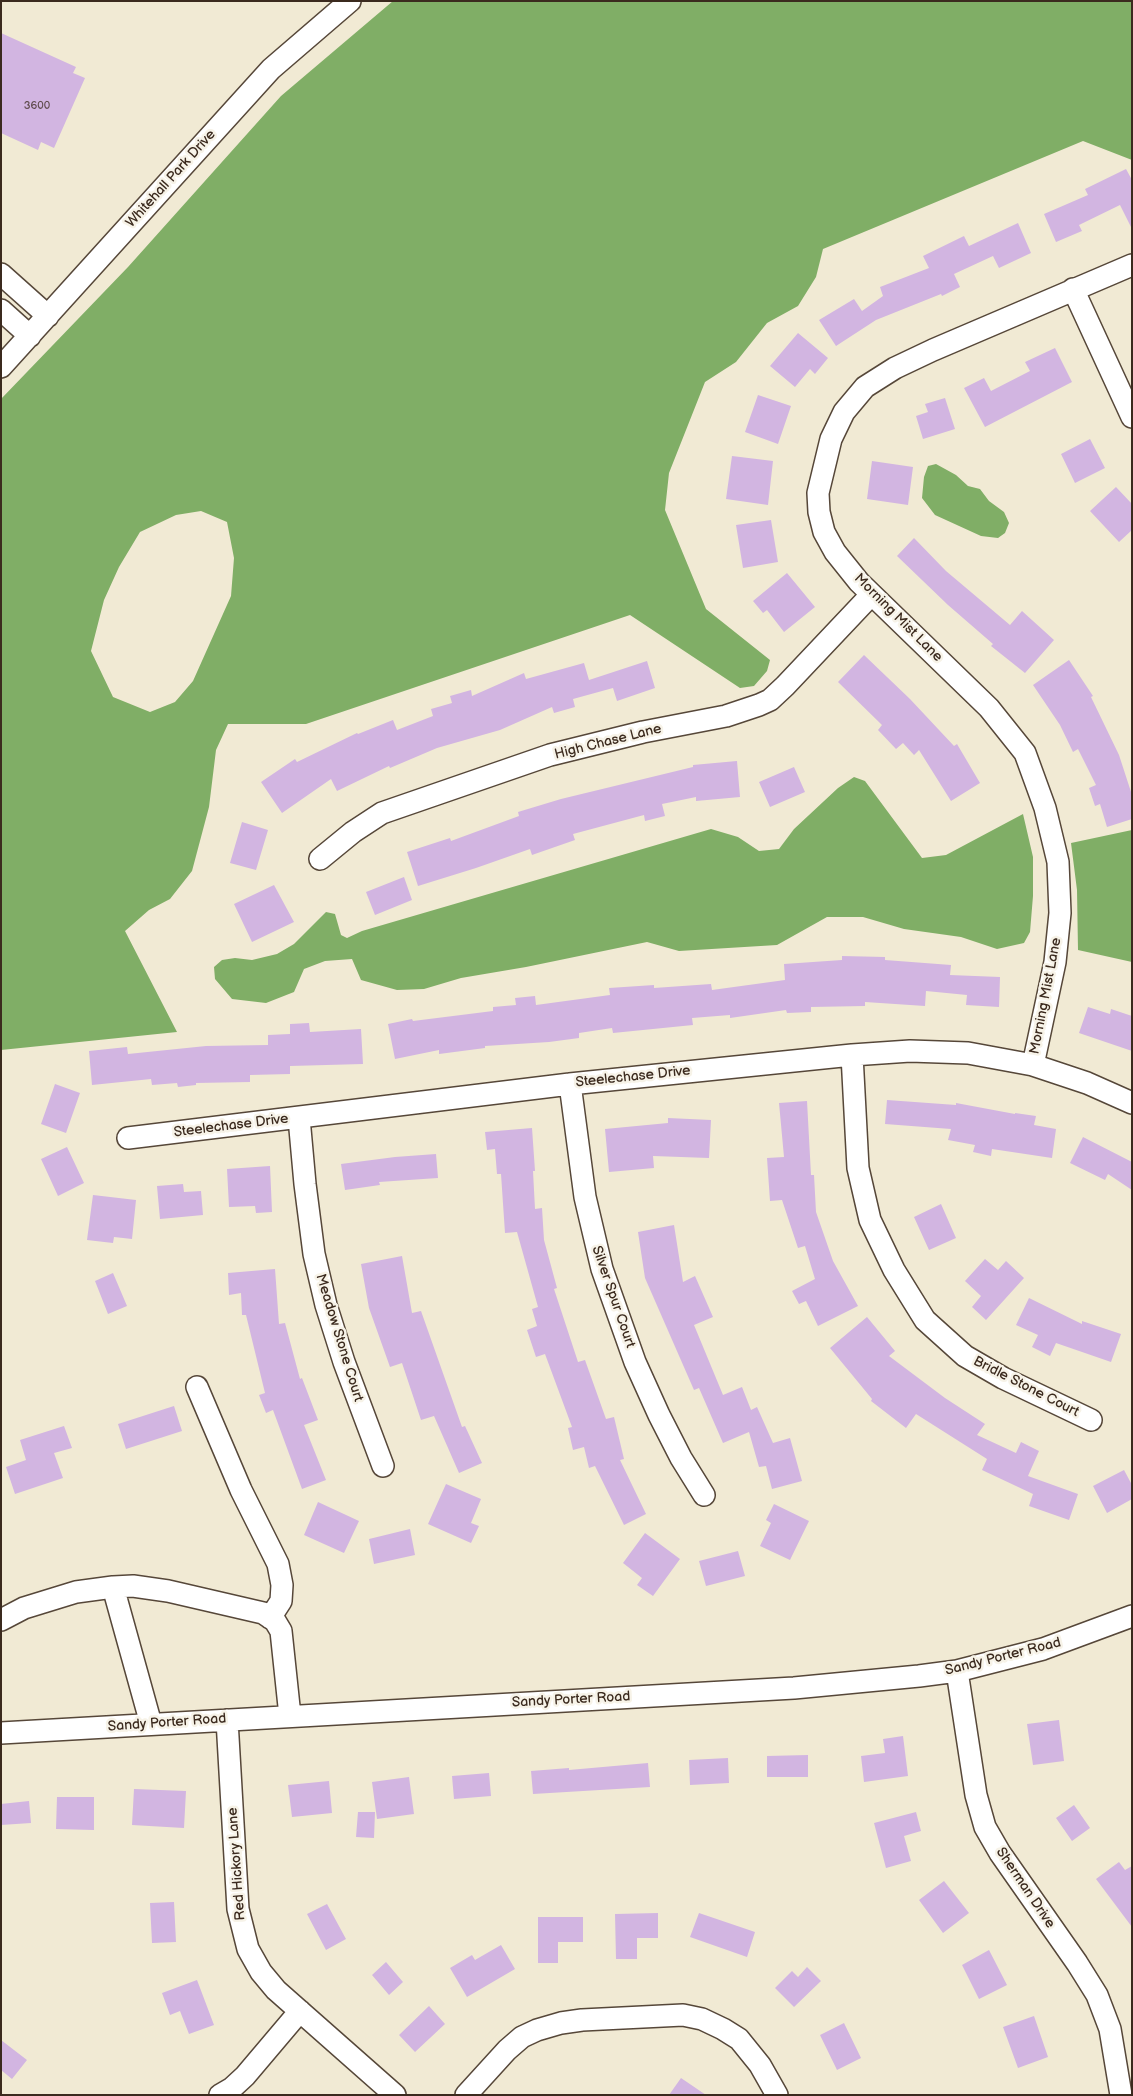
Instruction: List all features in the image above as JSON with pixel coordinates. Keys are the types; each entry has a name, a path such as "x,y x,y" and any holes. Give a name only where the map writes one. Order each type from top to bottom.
{"street":[{"name":"Whitehall Park Drive","path":"1,367 271,68 350,1"},
{"name":"Morning Mist Lane","path":"1033,1065 1055,962 1060,913 1058,862 1045,808 1025,753 989,708 871,595 835,552 824,532 819,512 818,493 831,439 844,412 865,387 895,368 932,350 1132,264"},
{"path":"1,274 48,316"},
{"path":"1073,289 1132,417"},
{"path":"1,310 30,336"},
{"name":"High Chase Lane","path":"320,859 352,832 382,813 550,755 643,732 726,716 770,700 871,595"},
{"name":"Steelechase Drive","path":"128,1138 570,1084 852,1055 910,1051 968,1053 1033,1065 1087,1083 1132,1104"},
{"name":"Bridle Stone Court","path":"852,1055 858,1168 870,1220 894,1270 925,1320 965,1356 1003,1378 1091,1420"},
{"name":"Silver Spur Court","path":"570,1084 585,1197 602,1269 635,1362 681,1458 704,1495"},
{"name":"Meadow Stone Court","path":"299,1118 314,1254 326,1306 344,1362 383,1466"},
{"path":"197,1388 241,1490 278,1564 282,1585 281,1600 270,1618"},
{"path":"1,1620 24,1608 76,1592 133,1586 168,1591 263,1613 275,1621 281,1631 290,1716"},
{"path":"113,1587 151,1724"},
{"name":"Sandy Porter Road","path":"1,1734 794,1688 957,1671 1044,1649 1132,1616"},
{"name":"Sherman Drive","path":"957,1671 976,1795 985,1827 1000,1853 1077,1963 1096,1995 1110,2029 1121,2095"},
{"name":"Red Hickory Lane","path":"227,1720 238,1909 244,1939 261,1972 276,1990 395,2095"},
{"path":"220,2095 232,2088 245,2076 300,2012"},
{"path":"466,2095 507,2050 522,2038 537,2030 582,2020 684,2015 702,2019 739,2039 760,2065 777,2095"}],"green space":[{"path":"393,1 1132,1 1132,160 1083,141 823,249 816,277 798,306 767,323 736,362 705,382 669,473 665,510 706,609 770,660 767,671 754,686 740,688 630,615 306,724 228,724 216,750 209,807 192,871 170,899 149,910 125,931 177,1032 1,1050 1,399 128,267 281,96","holes":["201,511 227,522 234,558 231,596 193,681 175,702 150,712 113,697 91,651 104,600 119,567 140,532 176,515"]},
{"path":"936,464 956,475 968,486 980,489 989,501 1004,512 1009,523 1005,533 998,538 981,536 935,515 922,498 924,477 928,466"},
{"path":"854,777 865,781 922,858 946,855 1023,814 1033,857 1033,896 1030,932 1024,943 997,949 961,937 904,929 863,917 827,917 777,945 679,951 647,942 526,967 461,978 424,989 397,990 361,980 352,959 325,961 304,969 294,992 266,1003 232,999 215,979 214,967 222,960 235,958 252,960 277,954 294,944 326,912 335,914 341,935 347,938 362,931 711,829 738,837 759,851 779,849 794,829 838,788"},
{"path":"1132,830 1132,962 1078,950 1077,890 1071,843"}],"building":[{"path":"1,33 76,67 73,73 85,78 54,148 41,142 38,150 1,133"},
{"path":"1126,169 1132,180 1132,229 1120,205 1079,225 1082,231 1056,242 1044,214 1088,195 1085,189"},
{"path":"1018,223 1031,253 999,268 993,256 954,274 960,287 942,296 941,294 876,320 836,346 819,320 854,299 862,311 883,296 880,287 929,268 923,256 964,236 969,246"},
{"path":"798,333 828,358 815,374 810,369 795,387 770,366"},
{"path":"1055,348 1072,382 985,427 964,388 984,378 991,391 1030,371 1025,362"},
{"path":"758,395 791,406 778,444 745,432"},
{"path":"945,398 955,429 923,439 916,416 928,412 925,404"},
{"path":"1090,439 1105,468 1075,483 1061,454"},
{"path":"732,456 773,461 768,505 726,499"},
{"path":"872,461 913,467 908,505 867,499"},
{"path":"1116,487 1132,504 1132,530 1119,542 1090,511"},
{"path":"771,520 778,562 743,568 736,525"},
{"path":"914,538 946,571 1010,625 1022,611 1054,640 1025,673 991,646 993,644 948,605 897,556"},
{"path":"787,573 815,607 784,632 767,610 763,613 753,601"},
{"path":"864,655 910,699 954,746 957,744 980,783 951,801 919,750 914,755 903,743 896,749 878,730 882,725 838,682"},
{"path":"1069,660 1093,696 1091,697 1119,755 1132,795 1132,819 1107,827 1100,804 1095,806 1089,788 1096,785 1078,749 1073,752 1060,725 1033,685"},
{"path":"647,661 655,688 617,701 613,688 573,699 575,707 554,713 552,707 500,730 437,748 390,768 389,766 337,791 331,779 282,813 261,782 295,759 297,762 357,733 393,720 397,730 433,716 431,709 452,703 450,696 471,690 472,696 524,673 526,679 584,663 589,680"},
{"path":"737,761 740,797 696,801 696,797 662,804 665,816 645,821 644,815 573,834 575,840 532,855 530,849 418,886 407,852 450,838 451,841 519,816 518,812 561,799 693,767 693,765"},
{"path":"794,767 805,792 770,807 759,782"},
{"path":"242,822 268,830 256,870 230,863"},
{"path":"404,877 412,900 375,915 366,892"},
{"path":"274,885 294,922 252,942 234,904"},
{"path":"842,956 885,957 885,960 951,965 950,975 1000,977 999,1007 966,1005 967,995 926,991 925,1006 865,1002 865,1006 811,1007 811,1012 787,1013 786,1010 730,1018 730,1015 692,1018 693,1025 613,1033 612,1028 579,1033 579,1038 485,1046 485,1048 439,1054 439,1050 395,1059 388,1024 412,1019 413,1021 493,1011 493,1007 516,1005 515,998 535,996 536,1005 610,995 609,988 654,985 654,988 711,984 712,990 785,980 784,964 842,960"},
{"path":"1088,1007 1110,1014 1111,1009 1132,1016 1132,1051 1079,1033"},
{"path":"309,1023 310,1032 361,1029 363,1064 290,1066 290,1074 250,1075 250,1082 196,1083 196,1085 178,1087 177,1083 152,1085 151,1079 92,1085 89,1051 127,1047 128,1054 206,1046 268,1045 268,1035 290,1034 290,1024"},
{"path":"55,1084 80,1093 66,1133 41,1124"},
{"path":"887,1100 956,1105 956,1103 1036,1116 1034,1125 1056,1129 1052,1158 992,1149 991,1156 973,1152 975,1145 948,1140 951,1129 885,1124"},
{"path":"807,1101 811,1175 814,1175 816,1212 833,1261 858,1306 818,1326 806,1301 799,1304 792,1291 815,1279 805,1246 798,1248 782,1200 770,1201 767,1158 784,1157 779,1103"},
{"path":"668,1118 711,1120 709,1158 653,1156 654,1168 609,1172 605,1129 668,1123"},
{"path":"532,1128 535,1209 542,1208 544,1240 557,1288 554,1289 578,1362 585,1360 606,1419 614,1417 624,1459 620,1460 646,1514 624,1525 595,1466 589,1468 584,1447 573,1450 568,1428 572,1427 545,1354 536,1357 527,1330 537,1326 532,1309 538,1307 517,1232 505,1233 501,1174 497,1174 495,1149 487,1150 485,1132"},
{"path":"1083,1137 1132,1162 1132,1190 1108,1174 1105,1180 1070,1163"},
{"path":"67,1147 84,1183 58,1196 41,1159"},
{"path":"436,1154 438,1178 379,1182 380,1185 345,1190 341,1164"},
{"path":"270,1166 272,1212 256,1213 255,1206 229,1207 227,1169"},
{"path":"183,1184 184,1192 201,1191 203,1215 160,1219 157,1186"},
{"path":"93,1195 136,1200 132,1239 114,1237 113,1243 87,1240"},
{"path":"941,1204 956,1238 929,1250 914,1217"},
{"path":"674,1225 683,1282 695,1276 713,1317 694,1325 723,1395 742,1387 751,1410 757,1407 773,1443 790,1438 802,1481 772,1489 766,1466 759,1467 749,1432 723,1443 699,1388 694,1390 645,1278 638,1232"},
{"path":"402,1256 412,1313 421,1311 462,1427 465,1426 482,1463 459,1473 434,1416 421,1420 402,1363 390,1367 369,1308 361,1264"},
{"path":"985,1259 998,1270 1006,1261 1024,1278 986,1320 972,1307 981,1296 965,1281"},
{"path":"275,1269 279,1324 285,1323 300,1379 302,1378 318,1420 304,1425 326,1480 302,1489 273,1410 266,1413 259,1395 265,1393 246,1315 242,1315 241,1293 229,1295 228,1273"},
{"path":"113,1273 127,1306 108,1314 95,1281"},
{"path":"1029,1298 1082,1324 1082,1321 1121,1334 1111,1362 1056,1343 1050,1356 1032,1347 1038,1335 1016,1325"},
{"path":"867,1317 895,1351 889,1356 945,1398 985,1424 977,1435 1016,1453 1021,1442 1039,1451 1028,1476 1078,1494 1069,1520 1029,1506 1033,1494 982,1470 987,1459 916,1414 906,1428 871,1401 872,1399 830,1348"},
{"path":"174,1406 182,1431 126,1449 118,1424"},
{"path":"64,1426 72,1448 54,1453 63,1478 15,1494 6,1467 26,1460 20,1440"},
{"path":"1124,1470 1132,1485 1132,1499 1107,1513 1093,1486"},
{"path":"446,1484 481,1499 471,1523 479,1526 471,1543 428,1524"},
{"path":"318,1502 359,1521 344,1553 304,1535"},
{"path":"774,1504 809,1521 790,1560 760,1546 771,1523 766,1520"},
{"path":"410,1529 415,1555 374,1564 369,1539"},
{"path":"645,1533 680,1559 653,1596 637,1585 642,1578 623,1563"},
{"path":"738,1551 745,1576 706,1586 699,1561"},
{"path":"1059,1720 1064,1761 1033,1765 1027,1724"},
{"path":"903,1736 908,1776 864,1782 861,1756 885,1753 883,1739"},
{"path":"808,1755 808,1777 767,1777 767,1756"},
{"path":"728,1758 729,1783 690,1785 689,1760"},
{"path":"648,1763 650,1787 533,1794 531,1771 569,1768 569,1770"},
{"path":"489,1773 491,1796 454,1799 452,1776"},
{"path":"409,1777 414,1814 377,1819 372,1782"},
{"path":"329,1781 332,1813 292,1817 288,1785"},
{"path":"134,1789 186,1791 184,1828 132,1825"},
{"path":"57,1797 94,1797 94,1830 56,1829"},
{"path":"29,1801 31,1823 1,1825 1,1804"},
{"path":"1074,1805 1090,1828 1072,1841 1056,1818"},
{"path":"358,1812 375,1812 374,1838 356,1837"},
{"path":"916,1812 921,1831 904,1836 911,1861 886,1868 874,1823"},
{"path":"1119,1862 1125,1870 1132,1866 1132,1927 1096,1879"},
{"path":"944,1881 969,1913 943,1933 919,1900"},
{"path":"174,1902 176,1942 152,1943 150,1903"},
{"path":"327,1904 346,1939 326,1950 307,1914"},
{"path":"658,1913 658,1938 637,1938 637,1959 616,1959 615,1914"},
{"path":"699,1913 755,1932 747,1957 690,1937"},
{"path":"538,1917 583,1917 583,1942 558,1942 558,1963 538,1963"},
{"path":"501,1945 515,1969 467,1997 450,1968 472,1955 475,1960"},
{"path":"989,1950 1007,1985 979,1999 962,1965"},
{"path":"386,1962 403,1982 389,1995 372,1975"},
{"path":"807,1967 821,1981 794,2007 775,1988 792,1971 798,1977"},
{"path":"197,1980 214,2025 189,2034 180,2011 170,2015 162,1993"},
{"path":"429,2006 445,2024 415,2052 399,2035"},
{"path":"1034,2016 1048,2057 1018,2068 1003,2027"},
{"path":"844,2023 861,2058 837,2070 820,2035"},
{"path":"1,2040 27,2060 12,2079 1,2070"},
{"path":"681,2078 706,2095 669,2095"}]}
